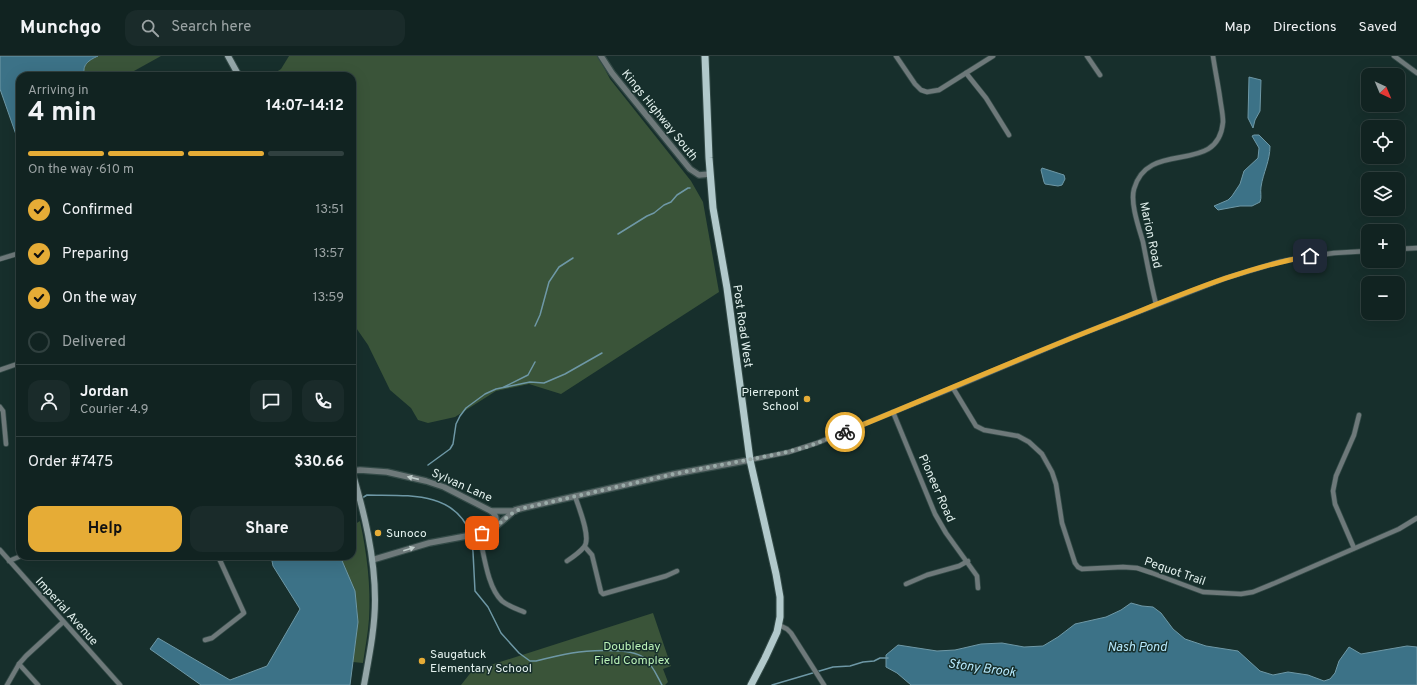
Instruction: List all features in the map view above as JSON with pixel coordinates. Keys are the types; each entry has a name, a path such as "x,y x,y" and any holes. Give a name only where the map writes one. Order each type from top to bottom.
{"main road":[{"path":"228,56 237,72"},
{"name":"Post Road West","path":"705,56 710,174 715,220 729,304 750,460 778,584 780,610 779,625 767,654 751,685"},
{"path":"356,485 372,560 375,608 364,685"}],"street":[{"name":"Kings Highway South","path":"602,56 612,73 653,122 690,170 699,175 710,174"},
{"path":"896,56 915,84 921,90 927,92 939,90 993,56"},
{"path":"1087,56 1100,75"},
{"name":"Marion Road","path":"1156,304 1133,198 1134,189 1141,175 1150,166 1164,160 1193,156 1204,152 1216,142 1220,134 1223,121 1213,56"},
{"path":"1394,56 1417,73"},
{"path":"966,73 986,98 1009,135"},
{"path":"1405,249 1417,248"},
{"path":"750,460 807,447 1074,337 1226,278 1279,262 1320,255 1361,252"},
{"path":"0,260 16,254"},
{"path":"0,370 16,364"},
{"name":"Pequot Trail","path":"953,388 976,426 984,430 1018,436 1030,442 1042,454 1054,477 1062,523 1075,563 1079,568 1137,568 1202,592 1241,594 1253,592 1275,583 1399,529 1417,518"},
{"path":"0,407 3,411 6,444"},
{"name":"Pioneer Road","path":"893,412 936,514 946,532 968,561 977,576 978,588"},
{"path":"1354,548 1335,504 1333,491 1336,476 1354,435 1359,415"},
{"name":"Sylvan Lane","path":"356,470 387,472 431,482 491,511 515,510 680,473 750,460"},
{"path":"567,561 584,547 587,542 575,496"},
{"path":"372,560 424,544 479,534 492,530 515,510"},
{"path":"479,534 492,527 496,522 496,517 491,511"},
{"path":"479,534 489,576 495,591 506,603 524,612"},
{"path":"584,547 592,555 601,592 603,594 666,576 677,571"},
{"name":"Imperial Avenue","path":"0,550 120,685"},
{"path":"9,561 16,558"},
{"path":"205,640 212,638 244,613 220,560"},
{"path":"906,584 927,575 959,566 968,561"},
{"path":"7,685 19,664 26,656 63,622"},
{"path":"779,625 788,629 824,685"},
{"path":"19,664 38,685"}],"green space":[{"path":"98,56 161,56 132,72 84,72 85,66 92,59"},
{"path":"289,56 598,56 610,79 691,181 703,202 719,292 561,394 529,384 496,391 455,417 428,423 418,420 411,408 390,390 368,345 356,328 356,72 276,72 281,69"},
{"path":"360,521 365,546 369,582 369,625 363,663 353,662 358,622 357,607 341,560 356,560 356,524"},
{"name":"Doubleday Field Complex","path":"653,613 671,666 663,669 668,682 665,685 461,685 472,671"}],"water":[{"path":"0,56 98,56 87,63 84,72 16,72 16,135 0,89"},
{"path":"1249,77 1261,80 1260,111 1253,128 1248,118"},
{"path":"1259,135 1270,146 1269,157 1261,187 1260,202 1252,206 1240,206 1218,210 1214,206 1228,200 1232,196 1240,184 1244,171 1258,158 1259,148 1252,136"},
{"path":"1042,168 1064,175 1065,179 1062,185 1058,186 1045,184 1041,170"},
{"path":"272,560 342,560 355,591 358,622 350,685 201,685 150,649 158,638 230,680 267,666 300,609 273,566"},
{"name":"Nash Pond","path":"1131,603 1153,607 1161,613 1173,629 1185,639 1206,646 1238,651 1260,671 1273,675 1288,672 1308,675 1324,681 1330,679 1335,673 1339,661 1349,647 1361,654 1407,646 1417,647 1417,685 911,685 897,673 886,667 886,655 898,645 937,651 955,650 981,644 1002,643 1024,647 1043,646 1075,624 1106,617 1121,610"}],"waterway":[{"path":"618,234 654,213 664,205 671,202 677,195 690,188"},
{"path":"535,326 540,315 549,282 559,267 573,258"},
{"path":"428,465 450,449 453,444 456,424 460,416 466,408 485,394 496,389 530,382 544,383 565,374 602,353"},
{"path":"504,387 528,375 535,362"},
{"name":"Stony Brook","path":"362,498 367,495 396,495 426,498 440,502 452,509 462,519 470,533"},
{"name":"Stony Brook","path":"471,537 475,591 488,607 501,633 519,653 530,661 536,661 579,652 609,650 629,652 643,657 654,670 662,685"},
{"name":"Stony Brook","path":"772,685 833,667 850,666 863,662 874,661 880,658 888,658"}],"way so far":[{"path":"482,533 492,530 515,510 674,474 783,453 807,447 845,432"}],"place":[{"name":"Pierrepont School","path":"807,399"},
{"name":"Sunoco","path":"378,533"},
{"name":"Saugatuck Elementary School","path":"422,661"}],"route":[{"path":"845,432 1074,337 1211,283 1279,262 1310,256"}]}
